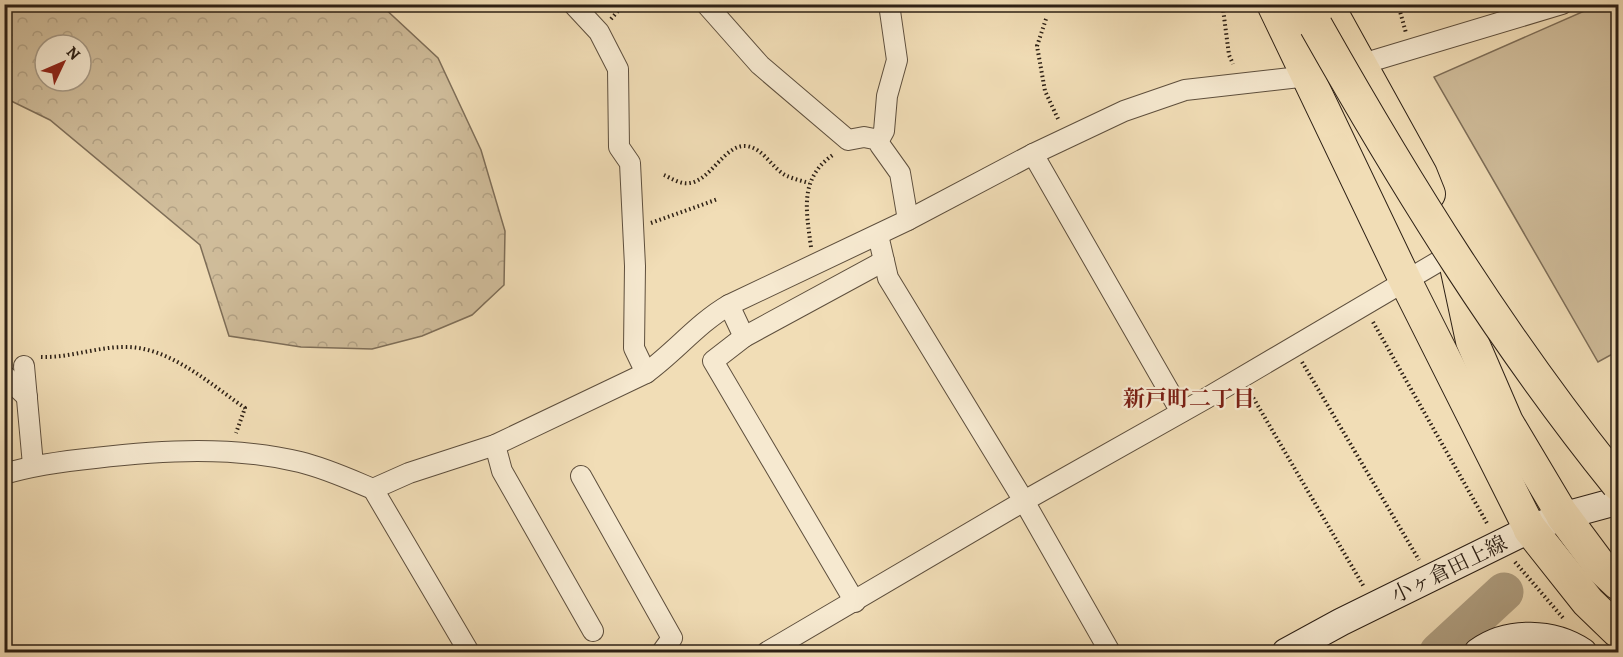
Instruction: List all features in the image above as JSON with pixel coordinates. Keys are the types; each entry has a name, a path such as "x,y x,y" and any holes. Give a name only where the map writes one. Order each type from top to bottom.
{"highway":[{"path":"1294,9 1373,127 1440,237 1506,334 1579,435 1618,484"},
{"path":"1563,516 1601,567 1618,583"},
{"path":"1530,529 1588,602 1618,631"}],"main road":[{"path":"1294,9 1361,64 1421,174 1454,253 1472,341 1507,422 1563,516"},
{"path":"1294,9 1309,77 1406,282 1530,529"},
{"name":"小ヶ倉田上線","path":"1286,652 1530,529 1563,516 1618,501"},
{"path":"1478,652 1488,645 1533,635 1583,652"}],"street":[{"path":"573,4 599,32 618,69 619,147 630,163 634,348 646,373"},
{"path":"706,4 760,65 848,140 864,137 879,140"},
{"path":"889,4 897,60 887,96 884,131 879,140 880,145 900,173 908,220"},
{"path":"373,489 409,473 495,445 646,373 665,359 712,315 729,305 878,235 1033,154 1124,111 1185,90 1309,77 1410,50 1551,6"},
{"path":"1033,154 1181,412"},
{"path":"878,235 888,278 1024,501 1110,652"},
{"path":"767,652 1454,253"},
{"path":"855,602 713,361 744,337 884,261"},
{"path":"729,305 744,337"},
{"path":"24,366 33,465"},
{"path":"4,375 27,397"},
{"path":"495,445 502,471 593,631"},
{"path":"4,474 33,465 142,452 229,452 300,462 325,469 373,489 470,652"},
{"path":"581,476 672,638 662,652"}],"path":[{"path":"1218,4 1223,9 1229,55 1241,84"},
{"path":"1398,4 1410,50"},
{"path":"1046,19 1037,46 1045,91 1068,138"},
{"path":"813,265 806,214 809,183 814,172 848,140"},
{"path":"664,175 678,182 689,184 702,178 738,147 749,146 786,176 809,183"},
{"path":"633,229 718,199"},
{"path":"1364,306 1499,545 1570,626"},
{"path":"24,366 34,356 53,357 123,347 142,348 160,354 203,379 245,408 229,452"},
{"path":"1293,347 1430,579"},
{"path":"1241,378 1375,606"}],"green space":[{"path":"4,5 381,5 438,58 481,150 505,231 504,285 472,315 422,336 372,349 301,347 229,336 200,245 50,120 5,98"},
{"path":"1598,5 1618,6 1618,351 1598,362 1434,77"}],"waterway":[{"path":"1439,652 1504,592"}],"district":[{"name":"新戸町二丁目","path":"1189,398"}]}
